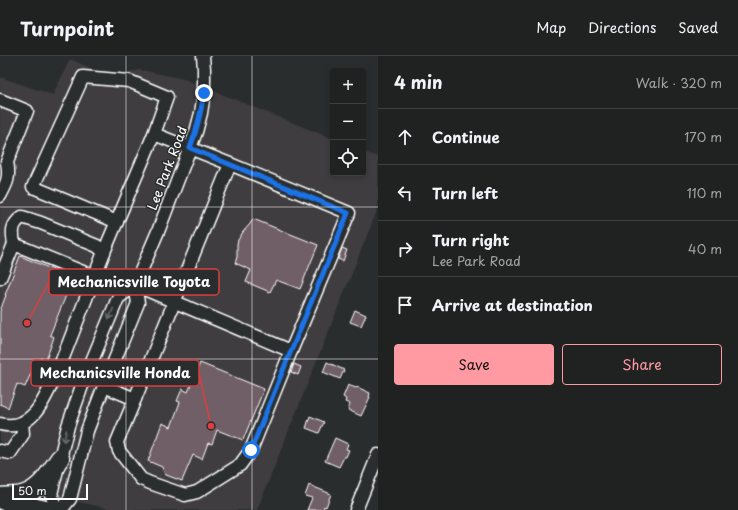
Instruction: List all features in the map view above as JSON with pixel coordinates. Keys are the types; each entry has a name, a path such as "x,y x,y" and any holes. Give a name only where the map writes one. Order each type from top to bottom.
{"highway":[{"path":"0,498 26,494 36,488 44,481 60,458"},
{"path":"0,498 46,510"}],"street":[{"name":"Lee Park Road","path":"58,510 50,494 68,426 84,380 118,298 135,285 159,229 196,132 204,93 203,56"},
{"path":"0,424 8,426 22,423 36,412 43,403 59,368 104,252 118,222 154,134 167,97 129,81 82,77 33,187 118,222"},
{"path":"0,100 27,111 4,161 9,171 9,177 0,196"},
{"path":"154,134 230,164 348,213 251,450 240,465 197,492 185,494 141,479 119,451 117,442 230,164"},
{"path":"0,278 14,244 12,231 16,221 22,216 97,246 104,252"},
{"path":"14,244 95,278 135,285 291,351"},
{"name":"Lee Park Road","path":"61,510 70,500 88,431 104,386 138,303 135,285"},
{"path":"59,368 84,380"},
{"path":"104,386 135,399"},
{"path":"0,451 10,453 24,434 22,423"},
{"path":"356,510 378,456"}],"shaded area":[{"path":"70,59 106,75 141,70 184,79 330,138 330,176 366,176 366,152 378,157 378,208 257,510 116,510 0,485 0,77 53,95"}],"building":[{"path":"253,219 318,245 300,289 276,280 270,292 246,282 251,270 235,263 237,257 237,244 243,232"},
{"path":"342,248 347,250 343,261 338,259"},
{"path":"20,256 73,278 50,335 54,337 46,360 41,358 35,372 32,371 25,387 17,384 8,408 0,404 0,311"},
{"path":"355,310 366,315 361,326 350,322"},
{"path":"327,362 344,370 340,379 323,372"},
{"path":"200,363 264,389 243,440 217,430 212,444 208,443 202,459 193,455 182,481 166,475 162,467 148,461 162,423 171,427 180,402 177,401 182,389 188,392"},
{"path":"294,364 301,367 298,375 291,372"},
{"path":"348,385 370,393 370,397 361,416 348,410 350,404 345,402 346,399 343,397"},
{"path":"310,416 324,422 319,433 306,428"},
{"path":"335,438 348,444 346,449 349,450 339,467 325,461"},
{"path":"309,485 331,494 326,507 324,506 323,510 307,510 312,498 305,496"}],"place":[{"name":"Mechanicsville Toyota","path":"27,323"},
{"name":"Mechanicsville Honda","path":"211,426"}],"route":[{"path":"204,93 201,113 190,148 348,213 251,450"}]}
